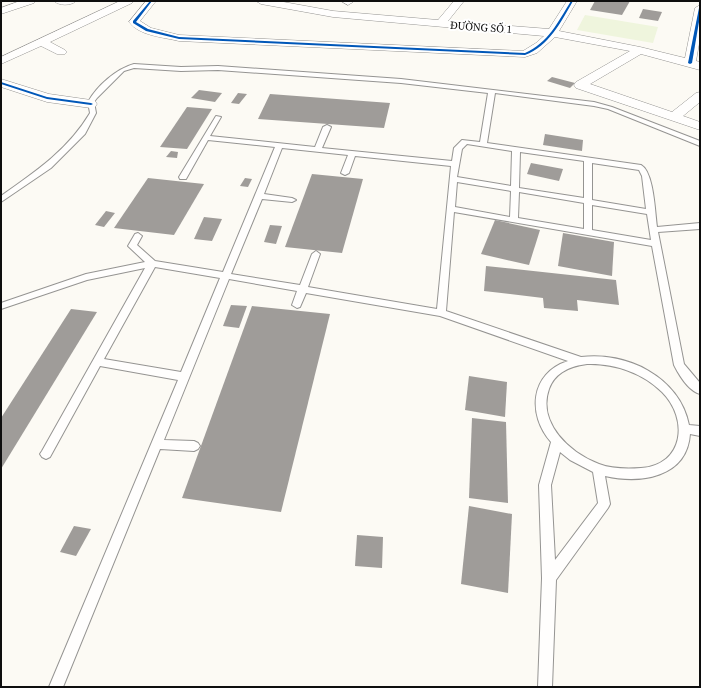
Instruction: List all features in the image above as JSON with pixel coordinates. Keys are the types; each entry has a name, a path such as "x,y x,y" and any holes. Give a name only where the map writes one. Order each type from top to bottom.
{"street":[{"path":"1,11 30,1"},
{"path":"59,1 71,1"},
{"path":"1,61 128,1"},
{"path":"151,1 134,22 147,30 165,36 179,38 525,54 535,51 552,33 572,1"},
{"name":"ĐƯỜNG SỐ 1","path":"260,1 402,28 440,24 552,33 640,50 695,65"},
{"path":"333,14 348,1"},
{"path":"440,24 459,1"},
{"path":"695,65 700,8"},
{"path":"394,48 402,28"},
{"path":"41,42 62,52"},
{"path":"640,50 580,84 700,126"},
{"path":"1,83 47,98 91,104"},
{"path":"674,117 700,96"}],"lane":[{"path":"1,200 48,166 82,132 92,113 91,104 94,97 122,70 134,66 181,69 218,68 402,81 594,104 610,108 700,144"},
{"path":"483,145 492,91"},
{"path":"183,176 218,117"},
{"path":"317,150 327,127"},
{"path":"205,138 455,164"},
{"path":"440,314 453,179 458,148 461,144 465,142 638,167 642,169 646,176 653,230 679,365 688,378 700,390"},
{"path":"56,687 280,146"},
{"path":"514,220 516,149"},
{"path":"345,173 352,153"},
{"path":"588,160 588,232"},
{"path":"453,179 651,212"},
{"path":"260,196 292,200"},
{"path":"450,209 656,244"},
{"path":"653,230 700,226"},
{"path":"138,236 132,246 152,264"},
{"path":"296,305 316,254"},
{"path":"46,454 152,264"},
{"path":"1,306 86,277 152,264 440,314 580,361"},
{"path":"602,360 626,365 648,375 667,391 680,409 686,429 682,448 670,463 656,470 650,472 624,474 598,469 575,458 557,442 545,425 540,407 542,390 550,377 563,366 580,361 602,360"},
{"path":"98,362 184,377"},
{"path":"686,429 700,431"},
{"path":"545,687 550,578 545,485 557,442"},
{"path":"157,444 194,446"},
{"path":"550,578 604,504 598,469"}],"green space":[{"path":"585,15 658,27 653,43 577,30"}],"building":[{"path":"595,1 630,1 622,15 590,10"},
{"path":"643,9 662,12 658,21 639,18"},
{"path":"552,77 575,83 570,88 547,81"},
{"path":"199,90 222,93 215,102 191,98"},
{"path":"238,93 247,94 239,104 231,103"},
{"path":"270,94 390,103 384,128 258,119"},
{"path":"187,107 212,109 187,149 160,147"},
{"path":"545,134 583,140 582,151 543,145"},
{"path":"171,151 178,152 177,158 166,157"},
{"path":"531,163 563,169 559,181 527,174"},
{"path":"312,174 363,179 342,253 285,247"},
{"path":"148,178 204,184 174,235 114,228"},
{"path":"245,178 252,179 248,187 240,186"},
{"path":"106,211 115,213 104,227 95,225"},
{"path":"204,217 222,219 212,241 194,239"},
{"path":"495,220 540,230 529,265 481,254"},
{"path":"270,225 282,226 276,244 264,242"},
{"path":"563,233 614,242 612,276 558,266"},
{"path":"486,266 616,280 619,305 577,300 578,311 544,308 543,298 484,291"},
{"path":"231,305 247,306 239,328 223,326"},
{"path":"252,306 330,314 281,512 182,498"},
{"path":"71,309 97,312 1,469 1,418"},
{"path":"469,376 507,382 505,417 465,410"},
{"path":"472,418 506,422 508,503 469,498"},
{"path":"469,506 512,514 508,593 461,584"},
{"path":"74,526 91,529 76,556 60,552"},
{"path":"357,535 383,537 382,568 355,566"}],"cycle path":[{"path":"151,1 134,22 147,30 179,38 525,54 533,50 547,39 572,1"},
{"path":"690,63 700,8"},
{"path":"1,83 47,98 91,104"}]}
